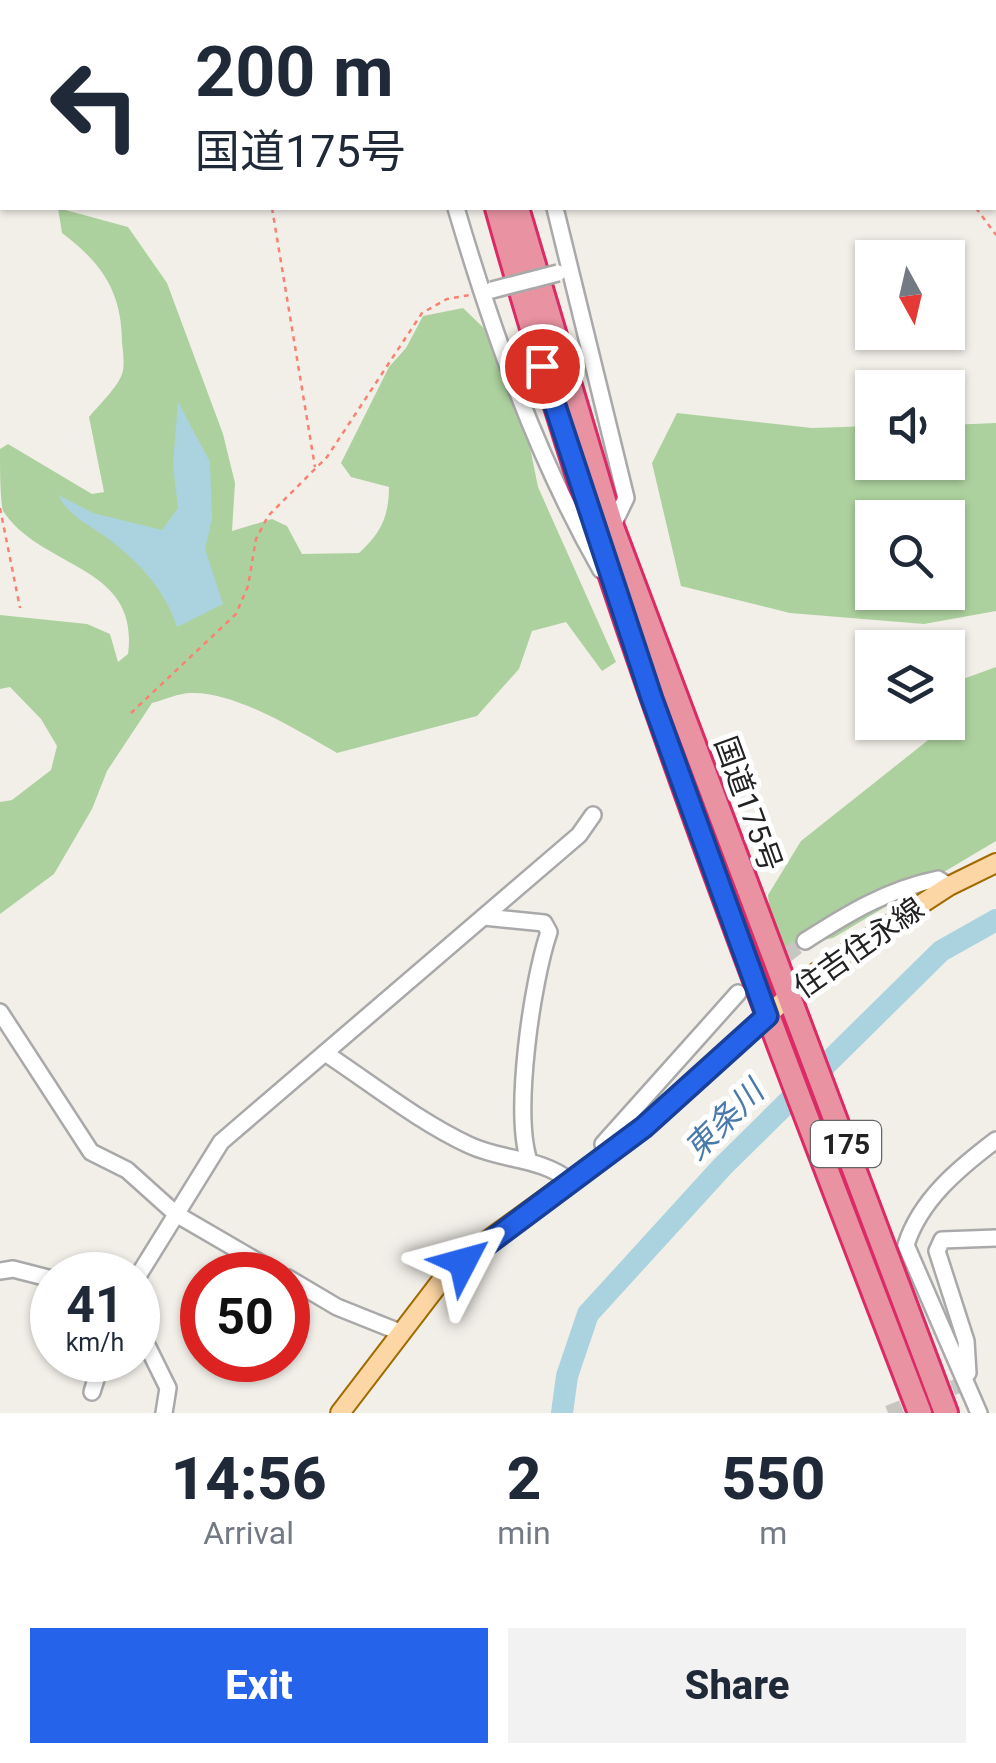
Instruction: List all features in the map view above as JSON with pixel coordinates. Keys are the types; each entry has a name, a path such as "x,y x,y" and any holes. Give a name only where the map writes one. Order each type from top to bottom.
{"highway":[{"name":"国道175号","path":"497,210 572,467 767,1016 920,1413"},
{"name":"国道175号","path":"518,210 612,526 946,1413"}],"main road":[{"name":"住吉住永線","path":"340,1413 442,1281 484,1243 644,1127 828,965 949,886 996,863"}],"street":[{"path":"457,210 562,502 622,607"},
{"path":"555,210 564,272 626,498 612,526"},
{"path":"487,292 564,272"},
{"path":"153,1252 221,1142 579,836 593,815"},
{"path":"805,941 856,908 910,885 938,879 949,886"},
{"path":"484,917 544,923 549,932 532,1009 522,1140 529,1161"},
{"path":"606,1156 603,1144 623,1117 738,992"},
{"path":"0,1012 91,1152 127,1170 176,1214 241,1252"},
{"path":"325,1053 470,1146 500,1158 529,1161 556,1170 570,1181"},
{"path":"979,1413 906,1244 914,1218 930,1197 996,1140"},
{"path":"968,1382 966,1341 937,1251 942,1240 996,1238"},
{"path":"0,1271 30,1276"},
{"path":"310,1292 402,1333"},
{"path":"160,1372 168,1388 164,1413"},
{"path":"92,1392 95,1382"}],"path":[{"path":"272,210 316,468"},
{"path":"977,210 996,235"},
{"path":"132,713 236,614 248,586 256,539 268,516 348,429 366,392 422,312 447,300 487,292"},
{"path":"0,508 20,608"}],"green space":[{"path":"58,210 128,227 167,283 223,434 235,483 232,531 272,519 287,526 302,554 359,553 378,532 385,516 389,487 351,477 341,463 389,367 406,348 423,316 463,308 488,332 523,413 538,487 616,662 602,671 566,622 532,631 519,669 477,716 337,753 267,714 227,699 191,693 152,703 107,771 92,809 54,874 0,914 0,802 12,800 51,770 57,746 41,719 10,687 0,689 0,615 87,624 110,634 118,662 128,654 128,624 119,602 85,571 20,530 2,505 0,449 8,444 92,494 104,492 89,417 122,374 121,325 107,280 62,233"},
{"path":"677,413 812,428 855,427 855,480 965,480 965,424 996,423 996,611 924,624 790,613 681,586 652,463"},
{"path":"996,667 996,841 833,938 773,949 768,895 801,841 927,740 965,740 965,678"}],"water":[{"path":"178,402 210,462 212,519 205,549 223,604 177,627 159,590 142,569 75,516 58,495 93,513 162,530 178,508 173,464"}],"waterway":[{"name":"東条川","path":"562,1413 567,1376 588,1314 722,1167 941,951 996,920"}],"tunnel":[{"path":"749,984 805,941"},
{"path":"888,1413 968,1382"}],"route":[{"path":"463,1262 644,1127 767,1016 652,699 572,467 542,366"}]}
